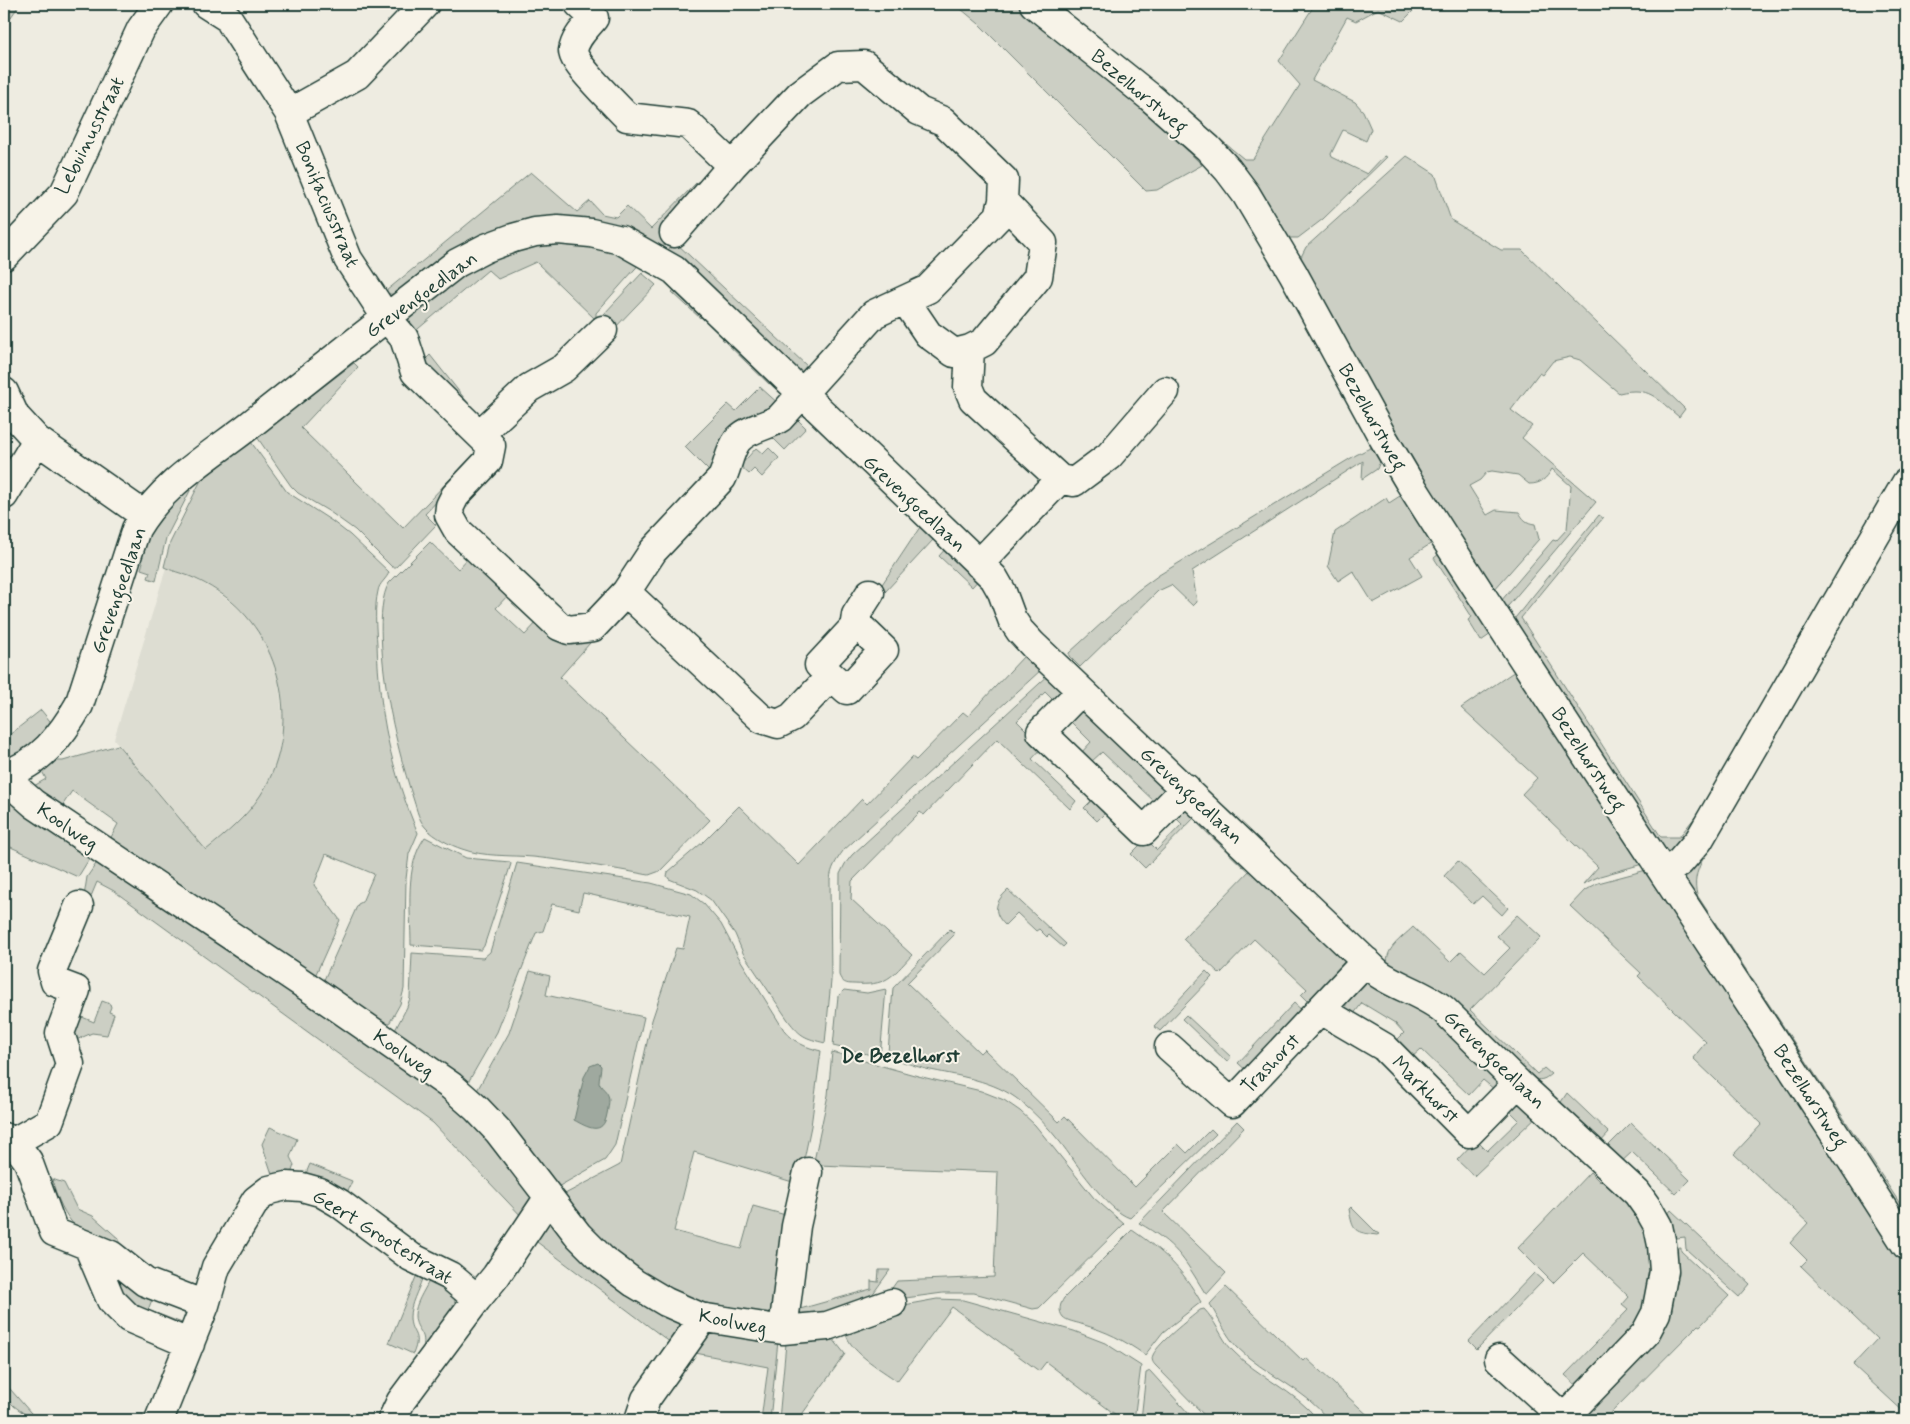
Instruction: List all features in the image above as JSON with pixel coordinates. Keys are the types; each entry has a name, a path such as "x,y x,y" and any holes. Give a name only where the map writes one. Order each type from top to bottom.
{"street":[{"name":"Lebuinusstraat","path":"4,256 64,193 141,29 159,4"},
{"name":"Bonifaciusstraat","path":"206,4 228,18 289,113 348,259 386,317 404,338 415,372 480,434"},
{"path":"289,113 357,75 425,4"},
{"name":"Bezelhorstweg","path":"1034,4 1150,97 1190,132 1228,170 1246,194 1293,273 1408,480 1664,874 1803,1083 1906,1245"},
{"path":"593,8 578,37 573,52 578,64 627,117 688,124 732,166"},
{"path":"603,330 564,368 528,388 480,434 491,446 488,461 455,496 450,506 449,515 458,531 559,626 569,630 593,627 626,592 653,551 722,478 738,440 749,431 772,423 780,418 874,314 928,288 998,216 1003,201 1004,180 943,121 918,111 864,65 838,66 800,94 732,166 674,233"},
{"path":"905,300 928,334 954,353 970,349 984,342 1038,277 1043,243 1003,201"},
{"name":"Grevengoedlaan","path":"7,773 26,764 51,746 71,720 79,705 136,529 157,499 185,473 246,428 386,317 458,263 486,248 535,232 558,230 591,233 621,240 674,270 994,578 1002,592 1012,619 1020,631 1366,962 1391,982 1431,999 1444,1010 1518,1083 1637,1193 1658,1226 1662,1245 1664,1271 1656,1313 1645,1334 1564,1420"},
{"path":"970,349 968,387 973,399 1060,478 1074,482 1109,456 1165,391"},
{"path":"4,392 15,416 38,440 144,515"},
{"path":"4,495 38,440"},
{"path":"979,564 1060,478"},
{"path":"1664,874 1680,862 1699,840 1906,483"},
{"path":"626,592 762,719 778,724 792,717 831,676"},
{"path":"857,624 820,665 847,690 884,650 855,622 856,615 870,593"},
{"path":"1081,690 1041,732 1144,831 1186,788"},
{"name":"Koolweg","path":"7,773 17,788 34,804 314,991 451,1086 498,1131 578,1235 602,1259 634,1283 666,1302 700,1317 783,1330 827,1326 892,1303"},
{"path":"79,906 52,970 55,982 76,990 60,1033 70,1064 49,1122 9,1140 28,1161 54,1232 111,1255 145,1282 205,1305"},
{"name":"Trashorst","path":"1169,1047 1232,1103 1366,962"},
{"name":"Markhorst","path":"1321,1010 1384,1047 1469,1133 1518,1083"},
{"name":"Koolweg","path":"783,1330 796,1226 808,1172"},
{"name":"Geert Grootestraat","path":"159,1420 205,1305 216,1267 256,1200 269,1190 286,1186 302,1187 320,1192 411,1257 450,1276 477,1299"},
{"path":"392,1420 401,1401 502,1268 549,1197"},
{"path":"88,1246 111,1300 129,1318 190,1344"},
{"path":"639,1420 646,1399 696,1327 700,1317"},
{"path":"1499,1359 1564,1420"}],"shaded area":[{"path":"4,4 20,4 4,27"},
{"path":"955,4 1018,4 1153,117 1202,165 1157,190 1146,191 979,24"},
{"path":"1315,4 1420,4 1403,21 1378,9 1356,21 1347,17 1312,80 1355,102 1363,111 1371,129 1366,141 1343,130 1331,154 1332,157 1367,174 1384,156 1387,157 1323,219 1298,238 1289,238 1282,236 1081,24 1244,159 1253,159 1300,85 1279,61"},
{"path":"1407,156 1435,174 1451,220 1501,250 1522,250 1685,409 1679,417 1652,395 1638,391 1619,393 1580,360 1570,357 1553,361 1542,375 1539,373 1511,410 1532,426 1522,438 1596,502 1508,606 1500,610 1501,601 1553,540 1556,541 1567,529 1571,486 1552,469 1545,478 1537,483 1529,484 1518,475 1492,471 1487,472 1480,480 1469,486 1487,515 1496,510 1519,512 1529,523 1535,524 1539,539 1494,590 1394,429 1388,431 1297,265 1306,247"},
{"path":"531,172 577,212 590,201 602,214 616,217 627,206 651,229 697,182 710,179 671,238 661,249 587,222 395,295 386,293 376,280 386,291"},
{"path":"541,241 602,245 642,261 596,313 596,320 536,262 498,279 488,270 412,334 404,321 465,270"},
{"path":"675,242 808,367 799,373 666,252"},
{"path":"642,273 656,285 612,331 604,314"},
{"path":"677,287 705,313 700,318 672,292"},
{"path":"727,335 774,380 769,384 722,339"},
{"path":"430,355 480,418 469,415 424,361"},
{"path":"354,363 358,367 301,428 403,528 453,476 457,480 425,514 436,525 396,567 392,567 355,530 298,493 291,486 257,437"},
{"path":"760,387 780,405 710,472 685,447 728,404 736,411"},
{"path":"794,416 806,428 785,450 773,438"},
{"path":"251,442 287,492 350,535 389,572 381,583 376,604 380,694 388,741 400,787 418,833 409,854 406,879 404,989 400,1004 385,1031 323,982 358,904 362,902 374,874 326,854 314,885 340,920 315,976 108,843 118,824 72,791 58,812 32,787 46,779 42,771 55,761 63,761 118,745 206,850 242,818 260,796 272,772 280,747 283,720 281,694 275,668 265,643 250,621 232,602 200,581 164,567 170,543 201,480"},
{"path":"1372,447 1381,459 1377,469 1362,479 1363,461 1192,571 1197,602 1193,606 1171,585 1158,591 1080,667 1069,656 1069,653 1137,591 1159,575"},
{"path":"756,448 763,454 769,448 779,458 762,477 754,469 749,474 740,466"},
{"path":"1906,460 1906,471 1676,851 1668,851 1656,847 1512,626 1515,618 1599,515 1603,518 1521,618 1661,837 1679,837 1700,811"},
{"path":"196,479 166,538 156,581 148,578 150,572 141,569 143,562 139,560 153,521"},
{"path":"1403,494 1432,543 1410,557 1422,576 1373,603 1353,571 1338,581 1328,566 1335,532 1386,498 1389,503"},
{"path":"920,527 933,540 861,618 861,616"},
{"path":"430,542 458,569 470,556 509,594 496,608 525,635 538,621 590,643 560,677 710,820 660,871 649,875 548,859 470,852 433,835 424,825 418,815 393,724 384,672 381,622 382,607 389,583"},
{"path":"947,547 980,578 972,587 939,556"},
{"path":"1439,554 1491,634 1481,641 1468,620 1472,617 1434,558"},
{"path":"166,568 191,577 212,588 243,612 258,630 278,672 283,723 277,761 260,797 230,830 206,850 114,739"},
{"path":"1024,656 1041,670 843,851 836,861 830,880 831,981 825,1043 804,1036 788,1020 743,953 735,934 711,900 697,890 669,879 667,876 668,872 703,842 739,806 799,865 862,799 867,804 912,757 916,760 963,712 968,716"},
{"path":"1517,672 1646,863 1600,876 1583,884 1598,867 1522,794 1537,778 1461,708 1512,673"},
{"path":"1051,673 1062,690 1057,704 1045,692 1017,721 1043,747 1032,759 1076,801 1070,809 997,739 924,815 920,812 852,881 851,899 912,955 899,970 881,982 874,984 851,984 841,980 839,975 840,874 845,864 852,855"},
{"path":"1800,687 1702,861 1696,878 1697,895 1897,1199 1906,1214 1906,1227 1684,889 1687,872"},
{"path":"41,710 54,726 36,744 4,762 4,739"},
{"path":"1080,710 1087,710 1165,788 1164,794 1157,804 1102,752 1091,762 1081,753 1091,742 1068,719"},
{"path":"4,790 91,856 78,877 4,844"},
{"path":"1095,797 1109,809 1097,821 1084,808"},
{"path":"1183,806 1199,813 1145,868 1131,854 1146,839 1157,850 1182,824 1171,813"},
{"path":"1200,820 1246,865 1243,867 1197,823"},
{"path":"425,837 466,858 510,862 511,864 484,946 481,950 411,945 411,875 418,849"},
{"path":"100,858 455,1096 538,1192 524,1219 433,1123 114,891 97,882 87,906 83,903 87,877"},
{"path":"1458,861 1508,908 1502,915 1482,896 1473,904 1444,876"},
{"path":"517,863 651,883 691,894 704,904 721,924 738,956 784,1030 801,1044 821,1051 811,1126 799,1184 694,1152 674,1231 741,1249 753,1206 793,1217 780,1319 711,1313 606,1254 563,1195 620,1165 652,1020 676,948 683,949 690,917 583,893 579,910 552,904 543,931 536,933 497,1032 466,1086 392,1036 410,998 412,953 483,958 490,952"},
{"path":"1254,866 1345,952 1348,964 1312,1006 1301,995 1307,989 1254,939 1220,974 1183,939"},
{"path":"1650,869 1901,1252 1906,1266 1906,1414 1853,1365 1877,1339 1801,1266 1807,1260 1790,1243 1808,1223 1734,1154 1762,1124 1693,1058 1706,1042 1638,976 1641,973 1570,906 1585,890 1598,883"},
{"path":"1008,890 1066,944 1063,947 1049,935 1047,937 1039,929 1036,931 1017,913 1005,925 998,915 997,906 1000,898"},
{"path":"1517,915 1541,937 1470,1010 1537,1074 1544,1068 1551,1074 1542,1079 1532,1078 1388,968 1388,955 1394,945 1413,927 1450,962 1461,951 1485,973 1510,948 1497,936"},
{"path":"950,929 955,934 907,983 980,1053 984,1049 1059,1122 1065,1116 1135,1187 1178,1144 1187,1153 1211,1129 1216,1134 1130,1218 1111,1206 1046,1126 1026,1106 1010,1094 987,1083 926,1069 890,1058 888,1053 893,988"},
{"path":"530,971 550,976 546,995 644,1017 615,1145 605,1160 556,1188 474,1096 509,1033"},
{"path":"1206,971 1212,977 1160,1031 1154,1026"},
{"path":"1367,979 1417,1003 1498,1080 1495,1090 1483,1080 1469,1095 1421,1049 1410,1059 1394,1043 1404,1033 1395,1023 1362,1003 1353,1015 1347,1010 1344,998"},
{"path":"886,989 880,1057 833,1046 838,996 844,990 867,993"},
{"path":"102,1001 110,1004 109,1012 114,1014 107,1035 92,1033 76,1040 68,1029 75,1014 94,1022"},
{"path":"1294,1003 1305,1013 1249,1073 1238,1063"},
{"path":"1186,1015 1231,1057 1227,1062 1182,1019"},
{"path":"832,1052 981,1091 1004,1100 1035,1125 1094,1198 1124,1224 1039,1308 1033,1309 974,1293 943,1293 883,1301 897,1281 994,1277 998,1172 818,1165 814,1161 828,1095"},
{"path":"598,1063 601,1066 599,1082 607,1093 609,1101 605,1121 602,1126 594,1128 574,1120 584,1077 590,1066"},
{"path":"1567,1093 1609,1133 1598,1145 1562,1109 1561,1102"},
{"path":"1517,1102 1522,1102 1539,1114 1474,1176 1457,1160 1476,1140 1487,1151 1519,1120 1507,1108"},
{"path":"1237,1121 1244,1128 1163,1212 1226,1273 1207,1294 1178,1252 1162,1238 1139,1223"},
{"path":"1631,1123 1690,1180 1676,1194 1632,1152 1619,1164 1604,1150"},
{"path":"270,1127 297,1139 290,1157 294,1165 290,1177 273,1177 262,1144"},
{"path":"310,1164 352,1181 346,1195 304,1178"},
{"path":"1590,1172 1600,1182 1605,1177 1642,1219 1654,1256 1644,1315 1579,1388 1565,1375 1628,1310 1622,1305 1629,1297 1583,1253 1553,1283 1518,1248"},
{"path":"52,1179 64,1183 77,1209 93,1216 119,1239 119,1247 78,1229 69,1219 62,1206"},
{"path":"1351,1207 1379,1234 1363,1233 1356,1230 1350,1217 1349,1209"},
{"path":"1671,1210 1750,1284 1739,1297 1686,1249 1685,1237 1677,1238 1668,1214"},
{"path":"549,1213 690,1317 675,1346 533,1239"},
{"path":"1132,1230 1171,1261 1201,1302 1163,1332 1145,1355 1107,1333 1067,1320 1061,1315 1060,1310 1064,1298"},
{"path":"1681,1247 1681,1251 1729,1296 1604,1420 1584,1420 1584,1417 1655,1340 1674,1248"},
{"path":"101,1256 155,1292 148,1310 182,1323 189,1305 184,1329 134,1314"},
{"path":"879,1270 890,1270 864,1306 800,1325 793,1311 871,1289 871,1281 878,1282"},
{"path":"418,1272 422,1274 422,1279 410,1312 410,1323 416,1337 413,1354 389,1343"},
{"path":"1534,1273 1543,1281 1477,1349 1469,1341"},
{"path":"429,1281 452,1291 455,1300 454,1310 420,1357 424,1342 422,1333 417,1326 415,1311"},
{"path":"1226,1287 1303,1361 1306,1358 1373,1420 1328,1420 1308,1399 1248,1357 1229,1337 1210,1304"},
{"path":"937,1299 963,1300 1074,1331 1105,1343 1141,1366 1134,1420 1119,1420 1120,1418 1046,1362 1039,1371 952,1307 897,1381 857,1351 847,1336 845,1328 904,1305"},
{"path":"1204,1309 1232,1350 1242,1360 1288,1392 1318,1420 1209,1420 1155,1365 1152,1358 1156,1350 1167,1338 1200,1310"},
{"path":"706,1328 778,1341 770,1420 761,1420 768,1367 690,1352"},
{"path":"829,1334 845,1354 798,1420 779,1420 786,1343"},
{"path":"1150,1371 1195,1420 1141,1420 1146,1373"},
{"path":"4,1382 37,1420 33,1420 4,1396"}],"district":[{"name":"De Bezelhorst","path":"900,1055"}]}
